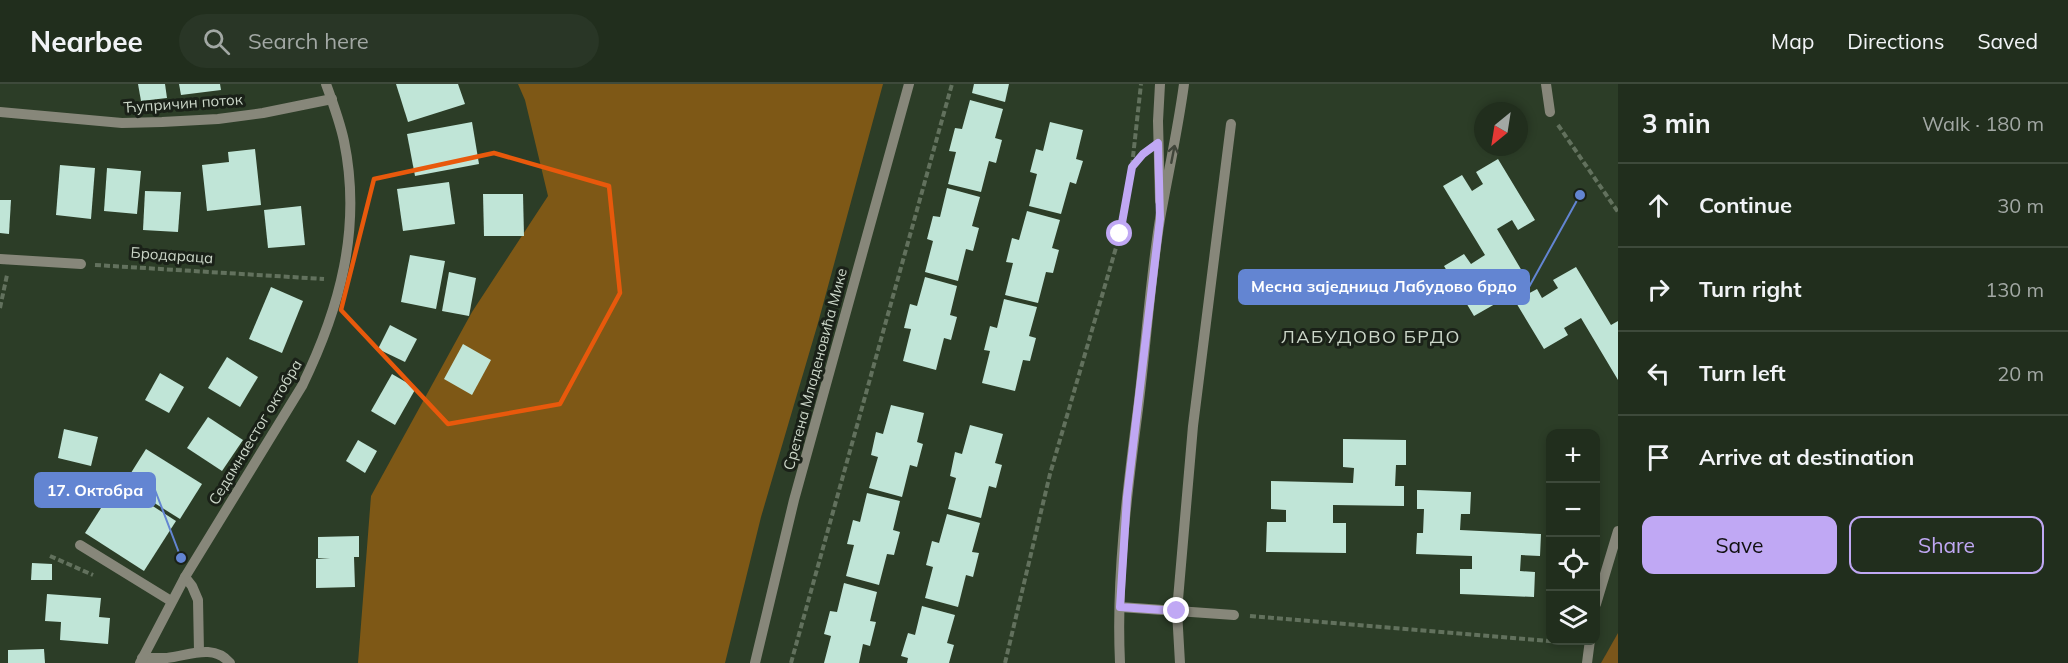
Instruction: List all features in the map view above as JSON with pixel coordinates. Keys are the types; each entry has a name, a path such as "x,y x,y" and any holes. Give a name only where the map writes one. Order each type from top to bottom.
{"street":[{"name":"Седамнаестог октобра","path":"141,660 185,577 302,386 330,322 343,280 349,222 349,187 344,139 326,84"},
{"name":"Сретена Младеновића Мике","path":"755,663 794,500 909,84"},
{"path":"1160,84 1158,143 1160,219"},
{"path":"1120,663 1120,607 1127,497 1160,219 1178,129 1184,84"},
{"path":"1546,84 1550,112"},
{"name":"Ћупричин поток","path":"0,112 122,123 162,122 218,119 263,113 332,99"},
{"path":"1180,663 1177,611 1193,426 1232,124"},
{"path":"5,259 81,264"},
{"path":"1600,591 1618,531"},
{"path":"80,545 171,601"},
{"path":"185,577 197,594 200,652"},
{"path":"1120,607 1234,615"},
{"path":"1587,663 1590,645"},
{"name":"Седамнаестог октобра","path":"141,660 216,652 230,663"}],"path":[{"path":"791,663 952,84"},
{"path":"1005,663 1050,474 1120,234 1132,167 1141,84"},
{"path":"1550,112 1618,212"},
{"path":"1132,167 1143,154 1158,143"},
{"path":"0,308 5,259"},
{"name":"Бродараца","path":"81,264 343,280"},
{"path":"1234,615 1546,640"}],"highlighted area":[{"path":"494,153 609,186 620,293 560,404 448,424 341,310 374,179"}],"shaded area":[{"path":"518,84 883,84 818,323 761,517 725,663 358,663 371,496 472,312 548,196 525,100"},
{"path":"1618,633 1618,663 1601,663"}],"building":[{"path":"138,84 165,84 167,98 141,101"},
{"path":"179,84 220,84 221,90 181,95"},
{"path":"396,84 458,84 465,104 408,122"},
{"path":"974,84 1009,84 1005,102 972,93"},
{"path":"970,100 1003,109 995,138 1002,140 996,163 989,161 981,192 948,184 956,152 949,151 955,128 962,129"},
{"path":"472,122 479,164 415,176 407,134"},
{"path":"1050,122 1083,130 1076,159 1083,161 1076,184 1070,182 1061,214 1029,206 1037,174 1030,172 1036,149 1043,151"},
{"path":"255,149 261,205 207,211 202,165 229,162 228,152"},
{"path":"1498,159 1535,220 1518,230 1512,220 1497,229 1528,281 1509,292 1505,285 1489,295 1495,304 1474,316 1444,266 1464,254 1471,264 1485,255 1443,186 1462,175 1472,191 1483,184 1476,172"},
{"path":"60,165 95,168 91,219 56,215"},
{"path":"107,168 141,171 137,214 104,211"},
{"path":"449,182 455,224 403,231 397,189"},
{"path":"947,188 980,197 972,226 979,228 973,251 966,249 958,281 925,272 933,241 927,239 933,216 940,217"},
{"path":"145,191 181,192 178,232 143,230"},
{"path":"483,194 523,194 524,236 484,236"},
{"path":"0,200 11,200 9,234 0,233"},
{"path":"301,206 305,245 268,248 264,210"},
{"path":"1027,211 1060,220 1052,248 1059,250 1053,273 1046,272 1038,303 1005,295 1013,263 1006,262 1012,238 1019,240"},
{"path":"410,255 445,261 436,309 401,302"},
{"path":"1576,267 1611,325 1618,321 1618,380 1581,318 1564,328 1568,335 1544,349 1515,301 1537,289 1542,298 1558,288 1553,280"},
{"path":"449,272 476,278 469,316 442,311"},
{"path":"925,277 957,286 950,315 957,317 951,340 944,338 936,370 903,361 911,329 904,328 910,304 917,306"},
{"path":"271,287 303,301 282,353 249,339"},
{"path":"1004,299 1037,307 1029,336 1036,338 1030,361 1023,360 1015,391 982,383 990,351 984,350 990,326 997,328"},
{"path":"390,325 417,339 405,362 378,349"},
{"path":"463,344 491,360 472,395 444,379"},
{"path":"227,357 258,377 240,407 208,388"},
{"path":"160,373 184,387 169,413 145,400"},
{"path":"392,374 416,388 395,425 371,411"},
{"path":"891,405 924,413 917,442 923,444 917,467 910,465 902,497 869,488 878,457 871,455 876,432 883,434"},
{"path":"208,417 243,440 222,471 187,448"},
{"path":"970,425 1003,434 995,463 1002,465 996,488 989,486 981,518 948,509 956,478 950,476 955,452 962,454"},
{"path":"64,429 98,437 91,466 58,458"},
{"path":"1343,439 1406,440 1406,465 1396,465 1395,486 1404,486 1404,506 1333,505 1333,523 1346,523 1346,553 1266,552 1267,522 1286,522 1286,510 1271,509 1271,481 1353,483 1354,468 1343,467"},
{"path":"358,440 377,451 365,473 346,461"},
{"path":"146,449 202,484 180,519 124,484"},
{"path":"117,483 176,521 144,571 85,533"},
{"path":"1417,490 1471,492 1470,514 1461,514 1460,530 1541,534 1540,556 1521,555 1520,571 1535,572 1534,597 1460,594 1460,569 1472,569 1472,556 1416,554 1417,533 1423,533 1424,509 1417,509"},
{"path":"867,493 900,501 893,530 900,532 894,555 887,554 879,585 846,576 854,545 847,544 853,520 860,522"},
{"path":"947,514 980,523 972,552 979,553 973,577 966,575 958,607 925,598 933,567 926,565 932,541 939,543"},
{"path":"359,536 359,557 354,557 355,587 316,588 316,559 330,558 318,558 318,537"},
{"path":"32,563 52,564 52,580 31,580"},
{"path":"844,583 877,592 870,621 876,622 870,646 863,644 859,663 824,663 831,636 824,634 830,611 837,612"},
{"path":"47,594 101,598 99,617 110,618 108,644 60,640 61,622 45,621"},
{"path":"922,606 955,615 947,643 954,645 949,663 907,663 908,658 901,656 908,633 915,635"},
{"path":"44,649 45,663 8,663 8,650"}],"place":[{"name":"Месна заједница Лабудово брдо","path":"1580,195"},
{"name":"17. Октобра","path":"181,558"}],"district":[{"name":"ЛАБУДОВО БРДО","path":"1371,336"}],"route":[{"path":"1120,234 1132,167 1143,154 1158,143 1160,219 1127,497 1120,607 1177,611"}]}
